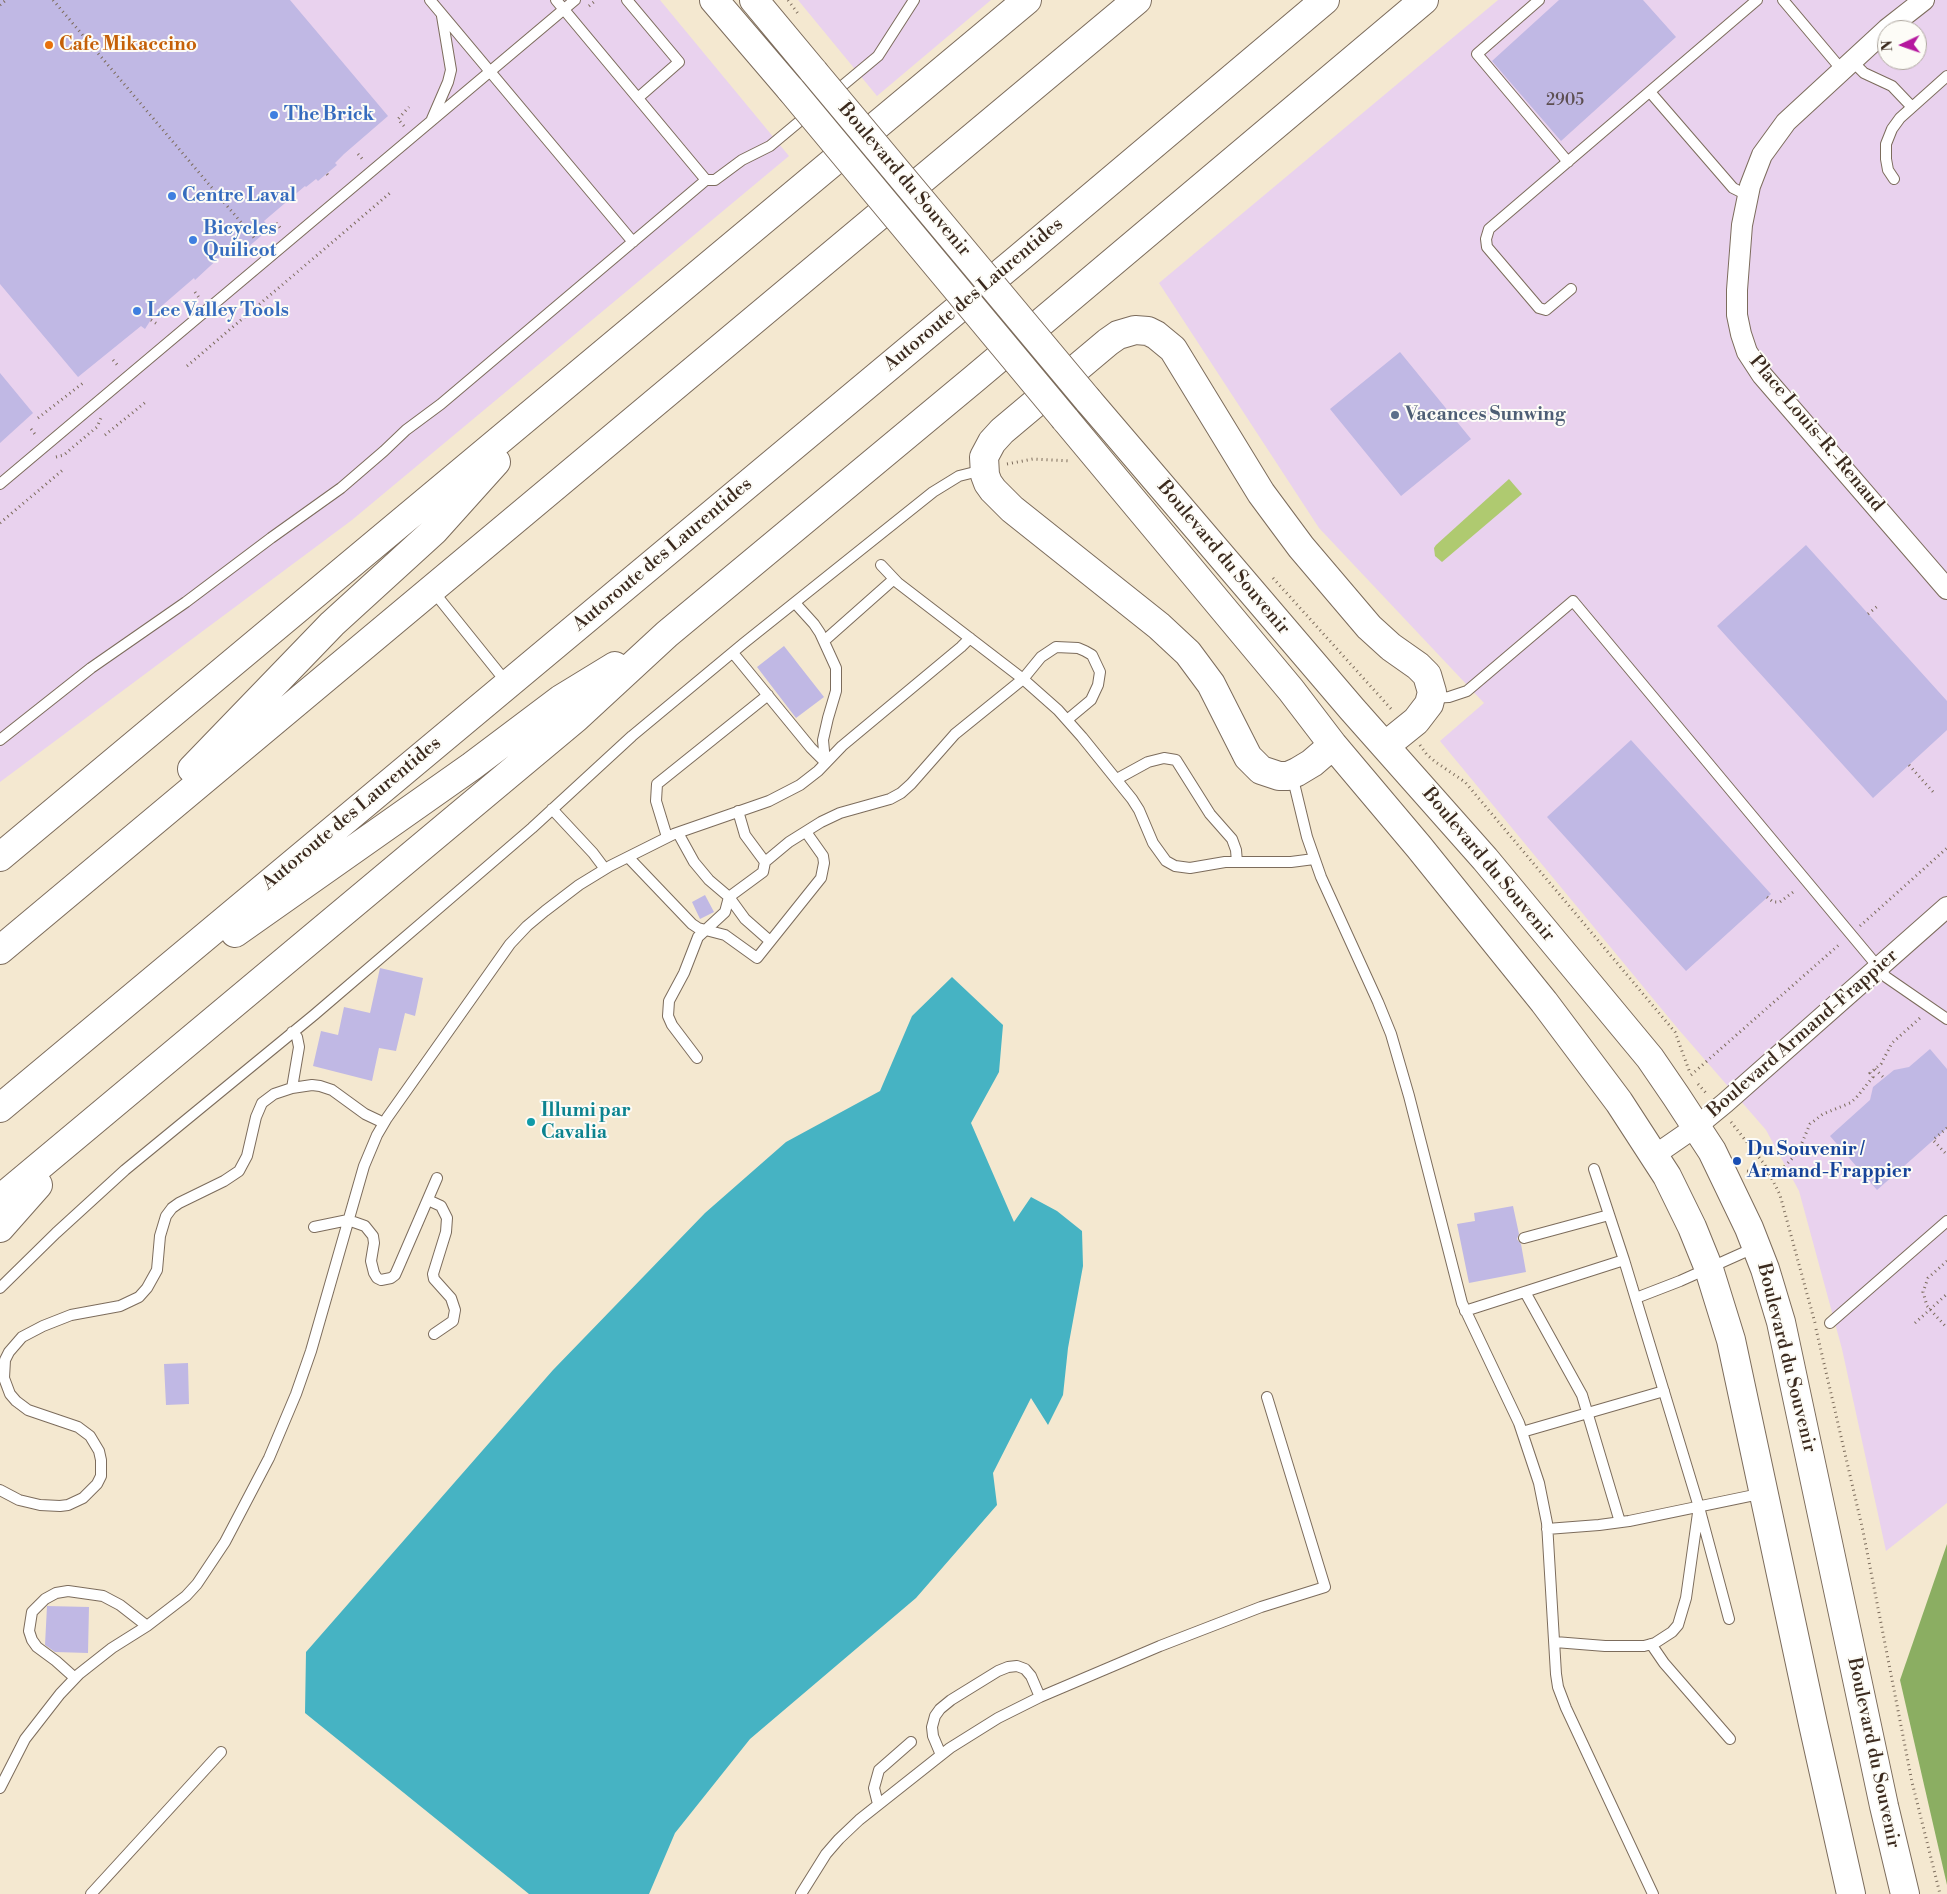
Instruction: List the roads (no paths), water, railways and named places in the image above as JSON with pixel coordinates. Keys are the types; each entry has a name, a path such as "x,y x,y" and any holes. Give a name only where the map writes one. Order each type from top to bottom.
{"main road":[{"name":"Boulevard du Souvenir","path":"714,0 1291,690 1333,745 1419,847 1544,1002 1619,1102 1655,1155 1677,1195 1709,1268 1731,1340 1851,1894"},
{"name":"Boulevard du Souvenir","path":"754,0 1088,400 1385,746 1485,859 1650,1058 1697,1126 1739,1204 1757,1247 1774,1296 1787,1348 1884,1806 1905,1894"},
{"path":"0,858 1027,0"},
{"path":"0,950 1137,0"},
{"name":"Autoroute des Laurentides","path":"0,1108 1325,0"},
{"path":"0,1199 576,718 667,634 982,373 1424,0"},
{"path":"1333,745 1312,763 1292,774 1279,776 1270,774 1254,764 1241,747 1211,684 1188,654 1160,626 1012,508 988,483 984,469 984,457 987,450 1002,431 1118,335 1135,330 1148,331 1164,340 1177,355 1261,493 1285,526 1364,622 1380,638 1418,666 1427,675 1432,686 1431,698 1425,711 1416,721 1385,746"},
{"path":"100,865 332,624 434,531 555,396"},
{"path":"67,1052 472,766 561,699 667,634"},
{"path":"0,840 54,812"},
{"path":"0,1228 102,1113"}],"street":[{"name":"Place Louis-R.-Renaud","path":"1924,0 1910,9 1786,122 1762,155 1747,195 1742,225 1737,314 1747,352 1766,379 1947,589"},
{"name":"Boulevard Armand-Frappier","path":"1655,1155 1697,1126 1879,968 1944,917"}],"lane":[{"path":"430,0 633,242"},
{"path":"556,0 639,97 706,180"},
{"path":"0,484 575,0"},
{"path":"627,0 679,62 639,97"},
{"path":"0,740 91,668 186,602 340,488 384,452 406,430 448,399 706,180 715,180 742,160 770,146 878,56 914,0"},
{"path":"1540,0 1477,54 1568,162"},
{"path":"1571,289 1546,310 1539,308 1487,247 1486,239 1489,229 1757,0"},
{"path":"1782,0 1847,66 1892,86 1912,107"},
{"path":"431,122 448,82 451,70 442,13"},
{"path":"1894,179 1888,170 1886,159 1886,144 1892,130 1912,107 1947,76"},
{"path":"1650,92 1733,188 1747,195"},
{"path":"0,1288 56,1233 125,1170 292,1032 552,809 632,736 946,482 958,476 984,469"},
{"path":"881,565 894,579 929,608 1044,697 1067,720 1117,779 1139,810 1153,843 1166,861 1175,866 1190,868 1224,862 1292,862 1314,859"},
{"path":"824,641 894,579"},
{"path":"432,590 508,684"},
{"path":"1431,698 1449,697 1467,691 1573,601 1886,976 1947,1019"},
{"path":"795,603 814,624 836,668 836,691 825,730 823,748 825,762"},
{"path":"0,1788 25,1739 60,1694 75,1678 112,1648 169,1610 197,1584 225,1542 268,1458 296,1394 311,1351 364,1166 384,1123 510,944 527,926 579,885 628,857 667,837 769,801 800,785 818,771 842,746 970,638"},
{"path":"764,862 789,842 840,813 883,801 901,793 929,766 955,734 1023,680 1042,657 1056,647 1078,648 1092,655 1100,672 1098,685 1091,700 1067,720"},
{"path":"733,653 811,748 825,762"},
{"path":"667,837 656,800 657,784 768,695"},
{"path":"1117,779 1148,762 1164,758 1176,760 1210,814 1232,839 1236,850 1237,862"},
{"path":"1292,774 1304,828 1314,859 1378,1002 1390,1034 1409,1096 1457,1287 1465,1311 1522,1432 1539,1483 1548,1529 1558,1687 1653,1894"},
{"path":"552,809 593,853 605,870"},
{"path":"698,1058 676,1032 668,1016 669,1001 684,973 698,937 725,912 729,897 763,872 764,862 745,835 738,811"},
{"path":"628,857 692,924 725,935 757,958 818,883 824,871 823,856 806,832"},
{"path":"678,833 694,862 709,880 729,897 745,919 770,941"},
{"path":"292,1032 299,1047 292,1088"},
{"path":"0,1490 19,1500 40,1505 60,1506 83,1498 97,1484 101,1476 100,1451 90,1436 78,1427 28,1410 10,1394 4,1378 4,1369 9,1352 22,1337 43,1326 71,1315 120,1306 140,1297 157,1270 160,1236 166,1216 179,1202 224,1182 238,1171 248,1156 256,1117 262,1103 274,1094 292,1088 312,1085 326,1088 365,1114 384,1123"},
{"path":"1594,1169 1636,1298 1699,1507 1729,1619"},
{"path":"314,1227 348,1220 359,1223 370,1230 374,1243 372,1267 377,1278 386,1280 395,1275 437,1178"},
{"path":"428,1200 441,1206 447,1218 446,1232 433,1274 434,1279 451,1298 456,1310 453,1321 434,1334"},
{"path":"1524,1238 1609,1215"},
{"path":"1830,1323 1947,1221"},
{"path":"1636,1298 1757,1247"},
{"path":"1465,1311 1624,1260"},
{"path":"1525,1292 1576,1383 1588,1412 1620,1522"},
{"path":"1522,1432 1664,1391"},
{"path":"804,1893 826,1854 839,1839 878,1804 941,1755 998,1718 1040,1697 1160,1646 1261,1607 1325,1587 1268,1397"},
{"path":"1548,1529 1620,1522 1765,1493"},
{"path":"1555,1642 1605,1646 1644,1646 1672,1632 1678,1625 1682,1612 1699,1507"},
{"path":"75,1678 37,1647 32,1640 29,1631 32,1612 45,1599 56,1593 68,1591 103,1596 120,1605 147,1626"},
{"path":"1651,1644 1664,1663 1730,1739"},
{"path":"941,1755 933,1736 932,1727 935,1716 951,1700 998,1671 1017,1666 1025,1669 1031,1676 1040,1697"},
{"path":"878,1804 874,1788 879,1770 911,1742"},
{"path":"90,1894 220,1752"}],"water":[{"path":"952,977 1003,1025 999,1072 971,1123 1014,1222 1031,1197 1057,1211 1082,1231 1083,1266 1068,1348 1063,1395 1048,1425 1031,1398 993,1473 997,1505 916,1598 750,1739 675,1833 649,1894 529,1894 305,1713 306,1652 553,1370 705,1213 786,1142 880,1091 912,1016"}],"place":[{"name":"Cafe Mikaccino","path":"49,45"},
{"name":"The Brick","path":"274,115"},
{"name":"Centre Laval","path":"172,196"},
{"name":"Bicycles Quilicot","path":"193,240"},
{"name":"Lee Valley Tools","path":"137,311"},
{"name":"Vacances Sunwing","path":"1395,415"},
{"name":"Illumi par Cavalia","path":"531,1122"},
{"name":"Du Souvenir / Armand-Frappier","path":"1737,1161"}]}
